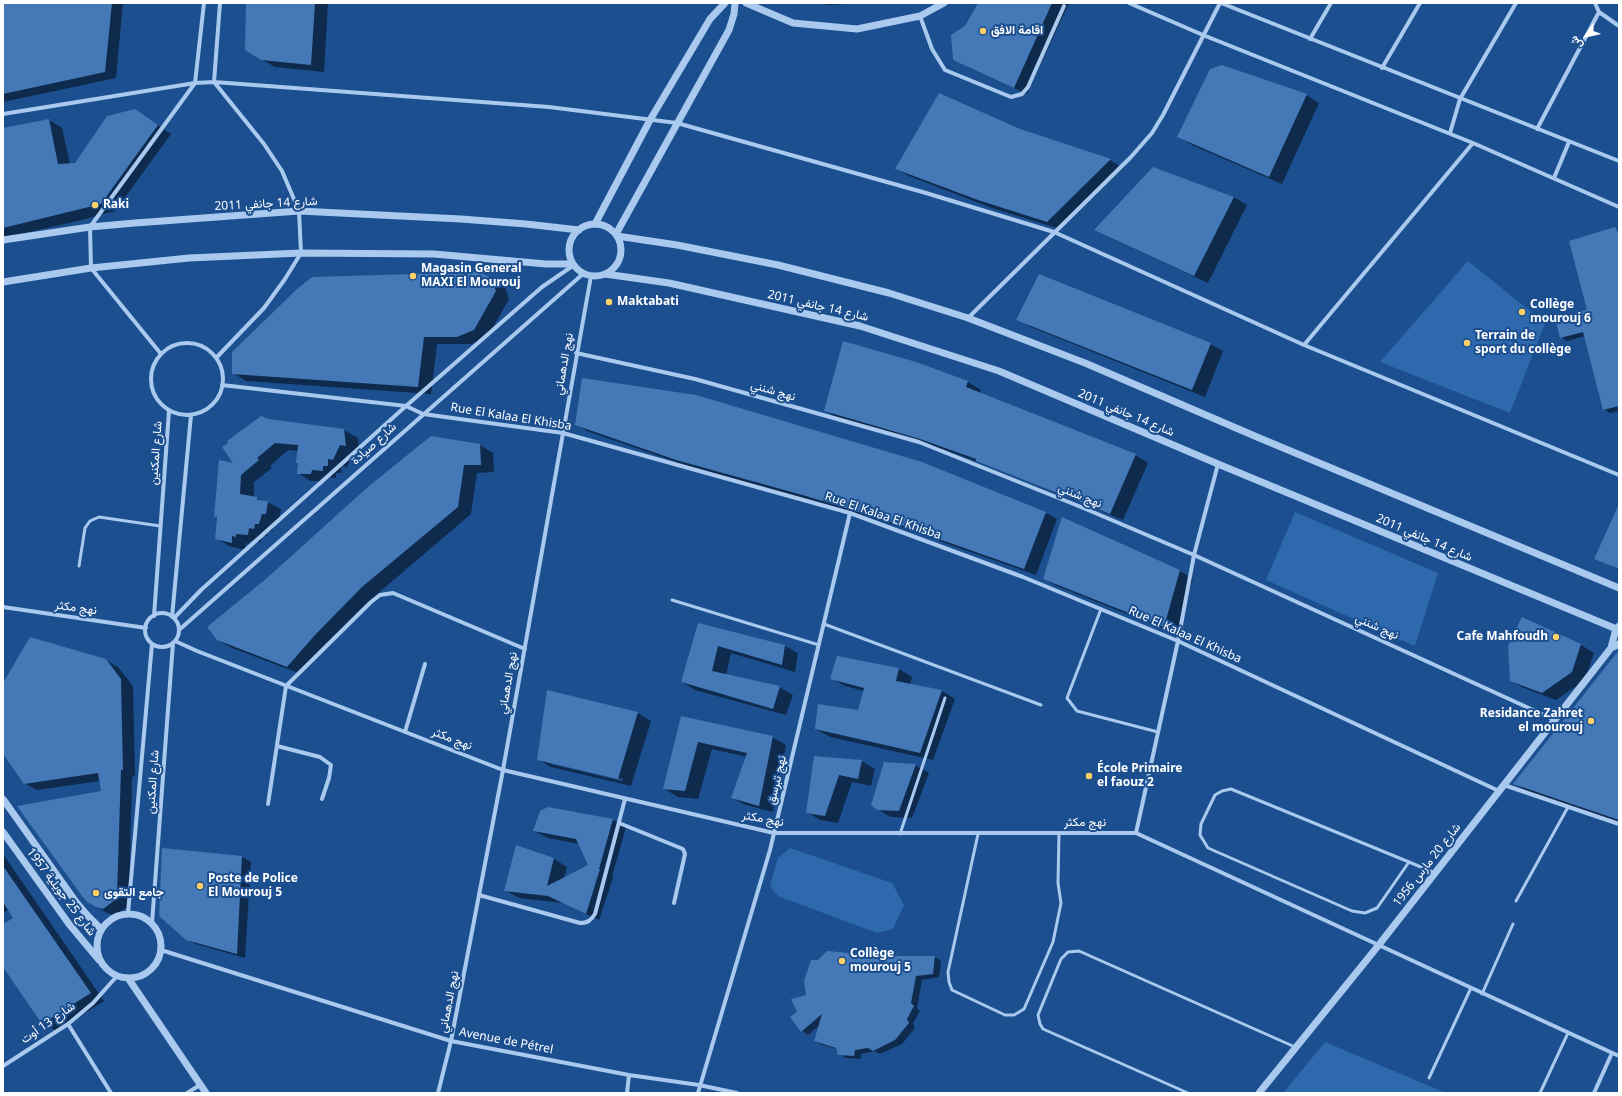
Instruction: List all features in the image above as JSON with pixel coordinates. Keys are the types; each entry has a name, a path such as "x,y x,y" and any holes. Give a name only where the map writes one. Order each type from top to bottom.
{"street":[{"path":"161,354 91,268 90,227 195,83 204,3"},
{"path":"216,358 264,308 285,279 301,253 299,211 278,166 264,144 214,82 220,3"},
{"path":"596,224 650,120 710,19 725,3"},
{"path":"616,235 729,30 734,14 735,3"},
{"path":"746,3 793,23 857,29 920,16 944,3"},
{"path":"1129,3 1203,35 1472,142 1619,207"},
{"path":"968,318 1130,158 1152,133 1163,115 1220,3 1619,161"},
{"path":"1310,39 1331,3"},
{"path":"1382,68 1420,3"},
{"path":"1450,133 1460,99 1516,3"},
{"path":"1595,3 1599,12 1619,26"},
{"path":"920,16 932,49 945,70 1011,97 1022,94 1028,87 1064,6"},
{"path":"1537,129 1599,12"},
{"path":"3,114 195,83 214,82 549,107 677,123 926,193 1054,232 1304,345 1619,475"},
{"path":"1304,345 1472,142"},
{"path":"1554,178 1569,142"},
{"name":"شارع 14 جانفي 2011","path":"3,240 90,227 299,211 462,219 579,230"},
{"path":"596,224 607,227 616,235 621,246 621,256 614,269 605,274 587,274 574,264 570,255 570,246 573,237 579,230 587,225 596,224"},
{"path":"616,235 778,265 889,293 968,318 1085,363 1257,438 1619,588"},
{"path":"3,282 91,268 189,258 301,253 434,254 546,264 574,264"},
{"name":"شارع صيادة","path":"173,618 201,590 406,406 542,287 574,264"},
{"name":"شارع صيادة","path":"179,630 424,414 587,274"},
{"name":"نهج الدهماني","path":"438,1093 451,1041 503,770 563,433 587,274"},
{"name":"شارع 14 جانفي 2011","path":"605,274 669,283 860,326 1000,371 1218,464 1618,628"},
{"path":"189,343 201,346 211,352 216,358 222,374 222,385 219,396 212,405 202,412 191,415 180,415 169,410 160,403 154,393 151,381 152,369 157,358 166,349 177,344 189,343"},
{"name":"نهج شنني","path":"576,353 695,379 919,442 1081,507 1194,555 1555,720"},
{"name":"Rue El Kalaa El Khisba","path":"222,385 406,406 424,414 563,433 850,514 1024,577 1178,640 1502,788 1568,807 1619,824"},
{"name":"شارع المكنين","path":"154,616 169,410"},
{"path":"173,618 191,415"},
{"path":"1136,833 1178,640 1194,555 1218,464"},
{"name":"نهج تبرسق","path":"698,1093 699,1085 774,833 850,514"},
{"path":"268,804 286,686 371,602 380,595 393,593 525,649"},
{"name":"نهج مكثر","path":"3,607 146,628"},
{"path":"163,614 173,618 178,624 179,630 174,642 165,647 152,644 147,636 147,623 154,616 163,614"},
{"name":"شارع 20 مارس 1956","path":"1259,1093 1378,946 1611,648 1618,628"},
{"name":"شارع المكنين","path":"152,923 174,642"},
{"name":"نهج مكثر","path":"174,642 503,770 774,833 1136,833 1619,1056"},
{"name":"شارع المكنين","path":"128,913 152,644"},
{"name":"شارع 20 مارس 1956","path":"1611,648 1619,644"},
{"path":"405,732 425,664"},
{"path":"276,746 320,757 331,765 329,778 322,799"},
{"name":"شارع 25 جويلية 1957","path":"3,799 76,902 101,929"},
{"path":"479,895 580,923 586,923 591,920 595,914 625,799"},
{"path":"619,823 683,849 685,854 674,903"},
{"name":"شارع 25 جويلية 1957","path":"3,832 69,924 103,965"},
{"path":"128,913 137,914 152,923 158,931 161,940 161,950 158,961 150,970 140,976 128,978 117,976 103,965 98,953 97,941 101,929 108,921 118,915 128,913"},
{"name":"Avenue de Pétrel","path":"161,950 451,1041 629,1076 699,1085 737,1093"},
{"name":"شارع 13 أوت","path":"3,1066 68,1024 93,1003 117,976"},
{"path":"128,978 206,1093"},
{"path":"68,1024 111,1093"},
{"path":"1594,1093 1612,1053"},
{"path":"627,1093 629,1076"},
{"path":"186,1093 200,1085"}],"lane":[{"path":"79,566 85,528 90,521 99,517 160,526"},
{"path":"672,600 819,645"},
{"path":"1101,609 1067,698 1077,711 1158,732"},
{"path":"824,624 1041,706"},
{"path":"900,834 945,698"},
{"path":"1409,862 1377,908 1365,913 1352,911 1208,848 1200,835 1201,824 1215,795 1222,791 1231,789 1409,862 1435,873"},
{"path":"1516,901 1568,807"},
{"path":"978,834 948,972 949,982 952,990 1005,1015 1014,1015 1024,1009 1053,942 1060,903 1058,883 1059,833"},
{"path":"1482,994 1514,924"},
{"path":"1188,1093 1043,1029 1040,1024 1038,1014 1061,959 1068,952 1079,951 1296,1047"},
{"path":"1429,1078 1471,988"},
{"path":"1540,1093 1568,1033"}],"shaded area":[{"name":"Terrain de sport du collège","path":"1468,261 1545,323 1510,413 1380,362"},
{"path":"1295,512 1438,573 1415,646 1266,580"},
{"path":"790,848 892,883 904,905 893,929 877,933 778,896 770,886 778,858"},
{"path":"1325,1042 1446,1093 1283,1093"}],"building":[{"path":"3,3 112,3 105,72 3,94"},
{"path":"246,3 315,3 311,65 261,60 245,50"},
{"path":"978,3 1052,3 1014,88 953,60 951,35 965,26"},
{"path":"1222,65 1307,94 1269,177 1177,137 1210,69"},
{"path":"939,93 1020,129 1111,159 1047,222 978,200 895,169"},
{"path":"135,109 158,125 101,204 3,228 3,128 49,119 58,164 75,163 107,116"},
{"path":"1153,167 1234,197 1194,276 1094,230"},
{"path":"1615,227 1619,234 1619,406 1603,410 1583,332 1560,338 1555,318 1587,310 1569,241"},
{"path":"480,272 491,278 496,291 474,330 457,337 424,337 418,387 232,374 232,352 297,289 312,277"},
{"path":"1039,274 1211,343 1192,390 1016,320"},
{"path":"843,341 916,362 968,381 966,387 1136,454 1110,514 976,461 976,459 920,439 824,411"},
{"path":"582,378 696,395 922,462 1046,512 1024,569 916,531 917,530 806,496 676,460 575,425"},
{"path":"261,416 269,419 344,429 346,446 340,445 333,460 328,459 328,466 323,466 323,471 312,470 311,474 297,474 298,463 296,463 298,445 275,443 257,458 259,460 241,475 240,494 257,497 257,500 268,501 266,514 262,514 259,524 255,524 254,529 249,528 248,535 236,534 236,537 232,536 232,543 215,539 217,517 214,517 219,460 233,463 222,447 228,443 227,441"},
{"path":"431,436 480,444 481,465 464,465 458,507 362,587 315,635 287,667 217,640 207,627 267,578 369,486"},
{"path":"1619,504 1619,569 1594,559"},
{"path":"1062,517 1180,570 1164,627 1043,579"},
{"path":"1522,617 1581,644 1572,672 1542,693 1510,681 1508,646"},
{"path":"698,623 785,645 782,665 718,646 712,671 780,686 773,709 681,682"},
{"path":"30,637 106,659 121,679 123,770 121,770 117,895 115,900 103,909 87,902 17,806 101,791 98,773 24,784 3,754 3,683"},
{"name":"Residance Zahret el mourouj","path":"1619,650 1619,820 1513,784"},
{"path":"837,656 899,668 896,681 942,690 920,753 815,729 818,704 858,710 864,688 830,679"},
{"path":"547,690 638,712 618,779 537,760"},
{"path":"681,716 773,736 759,806 731,798 747,753 698,742 685,791 663,789"},
{"path":"814,756 862,760 858,779 839,775 825,816 806,813"},
{"path":"884,762 916,764 899,811 877,810 871,805"},
{"path":"548,807 613,819 586,914 548,896 504,891 516,845 554,858 547,886 588,865 576,839 533,831 540,811"},
{"name":"Poste de Police El Mourouj 5","path":"162,848 242,856 237,954 186,940 159,916"},
{"path":"3,866 91,993 42,1024 3,967 3,924 13,918 3,902"},
{"path":"827,951 881,956 935,956 933,974 916,976 911,1003 914,1006 907,1019 909,1023 895,1040 873,1051 868,1048 855,1050 854,1056 838,1055 836,1048 814,1041 822,1014 801,1032 790,1017 797,1012 791,999 806,995 804,981 811,960 818,960"}],"place":[{"name":"اقامة الافق","path":"983,31"},
{"name":"Raki","path":"95,205"},
{"name":"Magasin General MAXI El Mourouj","path":"413,276"},
{"name":"Maktabati","path":"609,302"},
{"name":"Collège mourouj 6","path":"1522,312"},
{"name":"Terrain de sport du collège","path":"1467,343"},
{"name":"Cafe Mahfoudh","path":"1556,637"},
{"name":"Residance Zahret el mourouj","path":"1591,721"},
{"name":"École Primaire el faouz 2","path":"1089,776"},
{"name":"Poste de Police El Mourouj 5","path":"200,886"},
{"name":"جامع التقوى","path":"96,893"},
{"name":"Collège mourouj 5","path":"842,961"}]}
